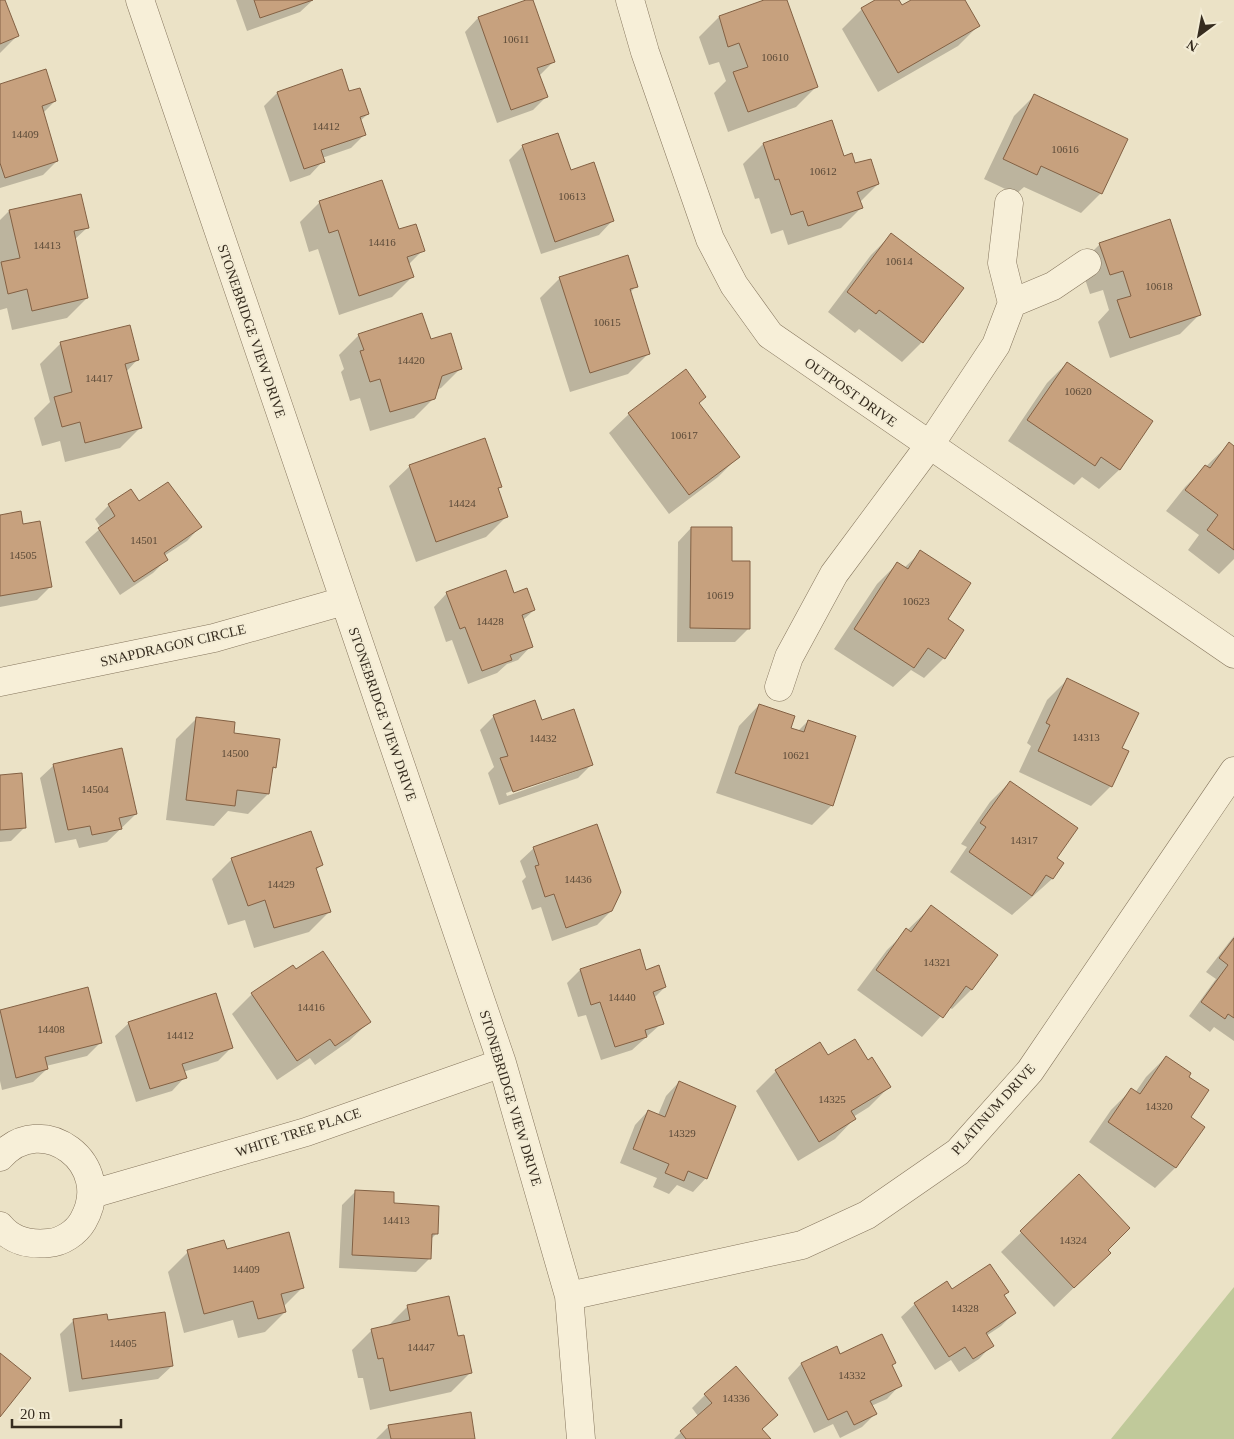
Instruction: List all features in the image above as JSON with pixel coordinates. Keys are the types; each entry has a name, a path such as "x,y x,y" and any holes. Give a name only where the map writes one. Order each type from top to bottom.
{"street":[{"name":"STONEBRIDGE VIEW DRIVE","path":"140,0 502,1063 569,1296 581,1439"},
{"name":"OUTPOST DRIVE","path":"630,0 645,52 710,239 734,285 770,335 1234,654"},
{"path":"779,687 789,657 834,574 929,446 996,345 1012,304 1002,263 1008,203"},
{"path":"1012,304 1053,286 1087,263"},
{"name":"SNAPDRAGON CIRCLE","path":"0,682 214,638 344,601"},
{"name":"PLATINUM DRIVE","path":"569,1296 802,1245 867,1215 958,1152 1030,1070 1234,771"},
{"name":"WHITE TREE PLACE","path":"92,1194 306,1132 502,1063"},
{"path":"0,1157 16,1144 34,1139 51,1140 68,1147 82,1160 90,1176 92,1194 89,1210 81,1225 68,1236 53,1243 37,1245 21,1241 6,1233 0,1226"}],"green space":[{"path":"1234,1287 1234,1439 1111,1439"}],"building":[{"path":"0,0 5,0 19,36 0,44"},
{"path":"254,0 313,0 260,18"},
{"path":"526,0 533,0 555,62 537,68 548,97 511,110 478,17"},
{"path":"764,0 787,0 818,87 748,112 733,72 748,67 739,43 728,47 719,16"},
{"path":"875,0 899,0 902,5 911,0 965,0 980,26 898,73 861,8"},
{"path":"46,69 56,101 42,106 58,161 5,178 0,163 0,84"},
{"path":"342,69 349,91 360,88 369,114 360,117 366,135 321,150 325,162 304,169 277,92"},
{"path":"1034,94 1128,139 1102,194 1041,166 1037,175 1003,159"},
{"path":"832,120 844,156 852,153 855,163 871,159 879,184 857,192 863,208 808,226 803,211 791,215 779,179 775,180 763,143"},
{"path":"558,133 571,170 594,162 614,221 555,242 522,145"},
{"path":"382,180 399,229 416,224 425,251 407,257 414,277 359,296 338,230 329,233 319,201"},
{"path":"81,194 89,228 74,231 88,298 32,311 27,289 8,294 1,262 20,258 9,210"},
{"path":"1170,219 1201,315 1130,338 1117,300 1131,296 1123,271 1110,275 1099,243"},
{"path":"891,233 964,288 923,343 879,310 876,314 847,292"},
{"path":"628,255 638,287 630,289 650,354 590,373 559,277"},
{"path":"422,313 431,339 451,333 462,369 442,376 435,399 390,412 380,379 370,382 360,351 364,350 358,334"},
{"path":"130,325 139,360 125,364 142,428 85,443 80,422 62,427 54,397 72,392 60,342"},
{"path":"1067,362 1153,421 1120,470 1101,457 1095,466 1027,420"},
{"path":"686,369 706,397 699,403 740,457 689,495 628,413"},
{"path":"485,438 502,487 498,488 508,517 436,542 409,465"},
{"path":"1229,442 1234,446 1234,550 1207,530 1218,515 1185,490 1205,465 1210,468"},
{"path":"168,482 202,527 164,553 168,560 134,582 98,528 115,516 108,504 131,489 139,501"},
{"path":"21,511 23,524 40,521 52,587 0,596 0,515"},
{"path":"691,527 732,527 732,561 750,561 750,629 690,628"},
{"path":"920,550 971,583 948,619 964,630 945,659 928,648 914,668 854,629 897,562 908,569"},
{"path":"506,570 514,593 527,588 535,610 522,615 533,647 510,655 512,660 482,671 465,627 460,629 446,592"},
{"path":"1067,678 1139,713 1122,748 1129,751 1112,787 1038,751 1050,725 1046,723"},
{"path":"535,700 542,720 574,709 593,765 513,792 500,758 508,756 493,715"},
{"path":"759,704 795,716 791,728 804,732 808,720 856,736 833,806 735,773"},
{"path":"196,717 235,722 234,733 280,739 276,768 273,767 269,794 237,790 235,806 186,800"},
{"path":"122,748 137,814 119,818 122,829 92,835 90,826 68,830 53,764"},
{"path":"22,773 26,828 0,830 0,775"},
{"path":"1010,781 1078,828 1057,858 1064,863 1053,879 1046,875 1032,896 969,852 986,827 980,823"},
{"path":"597,824 621,892 612,911 566,928 554,894 545,897 535,866 539,865 533,847"},
{"path":"311,831 323,865 316,868 331,912 274,928 265,900 248,906 231,858"},
{"path":"931,905 998,955 972,990 966,986 943,1018 876,970 906,928 911,932"},
{"path":"1234,938 1234,1018 1228,1014 1225,1019 1201,1002 1228,965 1219,958"},
{"path":"640,949 646,970 659,965 666,987 653,992 664,1024 645,1030 647,1037 615,1047 600,1002 591,1005 580,969"},
{"path":"323,951 371,1022 335,1046 330,1039 297,1061 251,993 293,965 296,969"},
{"path":"88,987 102,1043 45,1057 48,1069 16,1078 0,1010"},
{"path":"216,993 233,1048 182,1064 187,1078 150,1089 128,1022"},
{"path":"855,1039 868,1060 872,1057 891,1087 851,1111 856,1119 819,1142 775,1070 820,1042 828,1055"},
{"path":"1166,1056 1191,1073 1189,1077 1209,1090 1191,1117 1205,1127 1176,1168 1108,1122 1131,1088 1140,1094"},
{"path":"679,1081 736,1106 707,1179 688,1171 684,1181 665,1173 669,1164 633,1149 648,1110 665,1117"},
{"path":"1079,1174 1130,1228 1108,1250 1111,1253 1074,1288 1020,1231"},
{"path":"355,1190 394,1192 394,1203 439,1206 438,1234 432,1234 431,1259 352,1255"},
{"path":"289,1232 304,1288 281,1294 286,1312 258,1319 253,1301 204,1314 187,1250 224,1240 227,1249"},
{"path":"990,1264 1009,1292 1004,1295 1016,1313 986,1333 994,1346 973,1359 965,1347 949,1357 914,1303 947,1281 952,1289"},
{"path":"449,1296 458,1336 464,1335 472,1373 390,1391 383,1358 378,1359 371,1329 410,1320 407,1305"},
{"path":"165,1312 173,1366 82,1379 73,1319 107,1314 108,1320"},
{"path":"882,1334 896,1363 892,1365 902,1386 870,1401 877,1414 854,1425 847,1411 828,1420 801,1363 837,1346 840,1354"},
{"path":"0,1353 31,1378 0,1417"},
{"path":"736,1366 778,1415 762,1429 771,1439 686,1439 680,1431 712,1403 704,1394"},
{"path":"471,1412 475,1439 391,1439 388,1425"}]}
